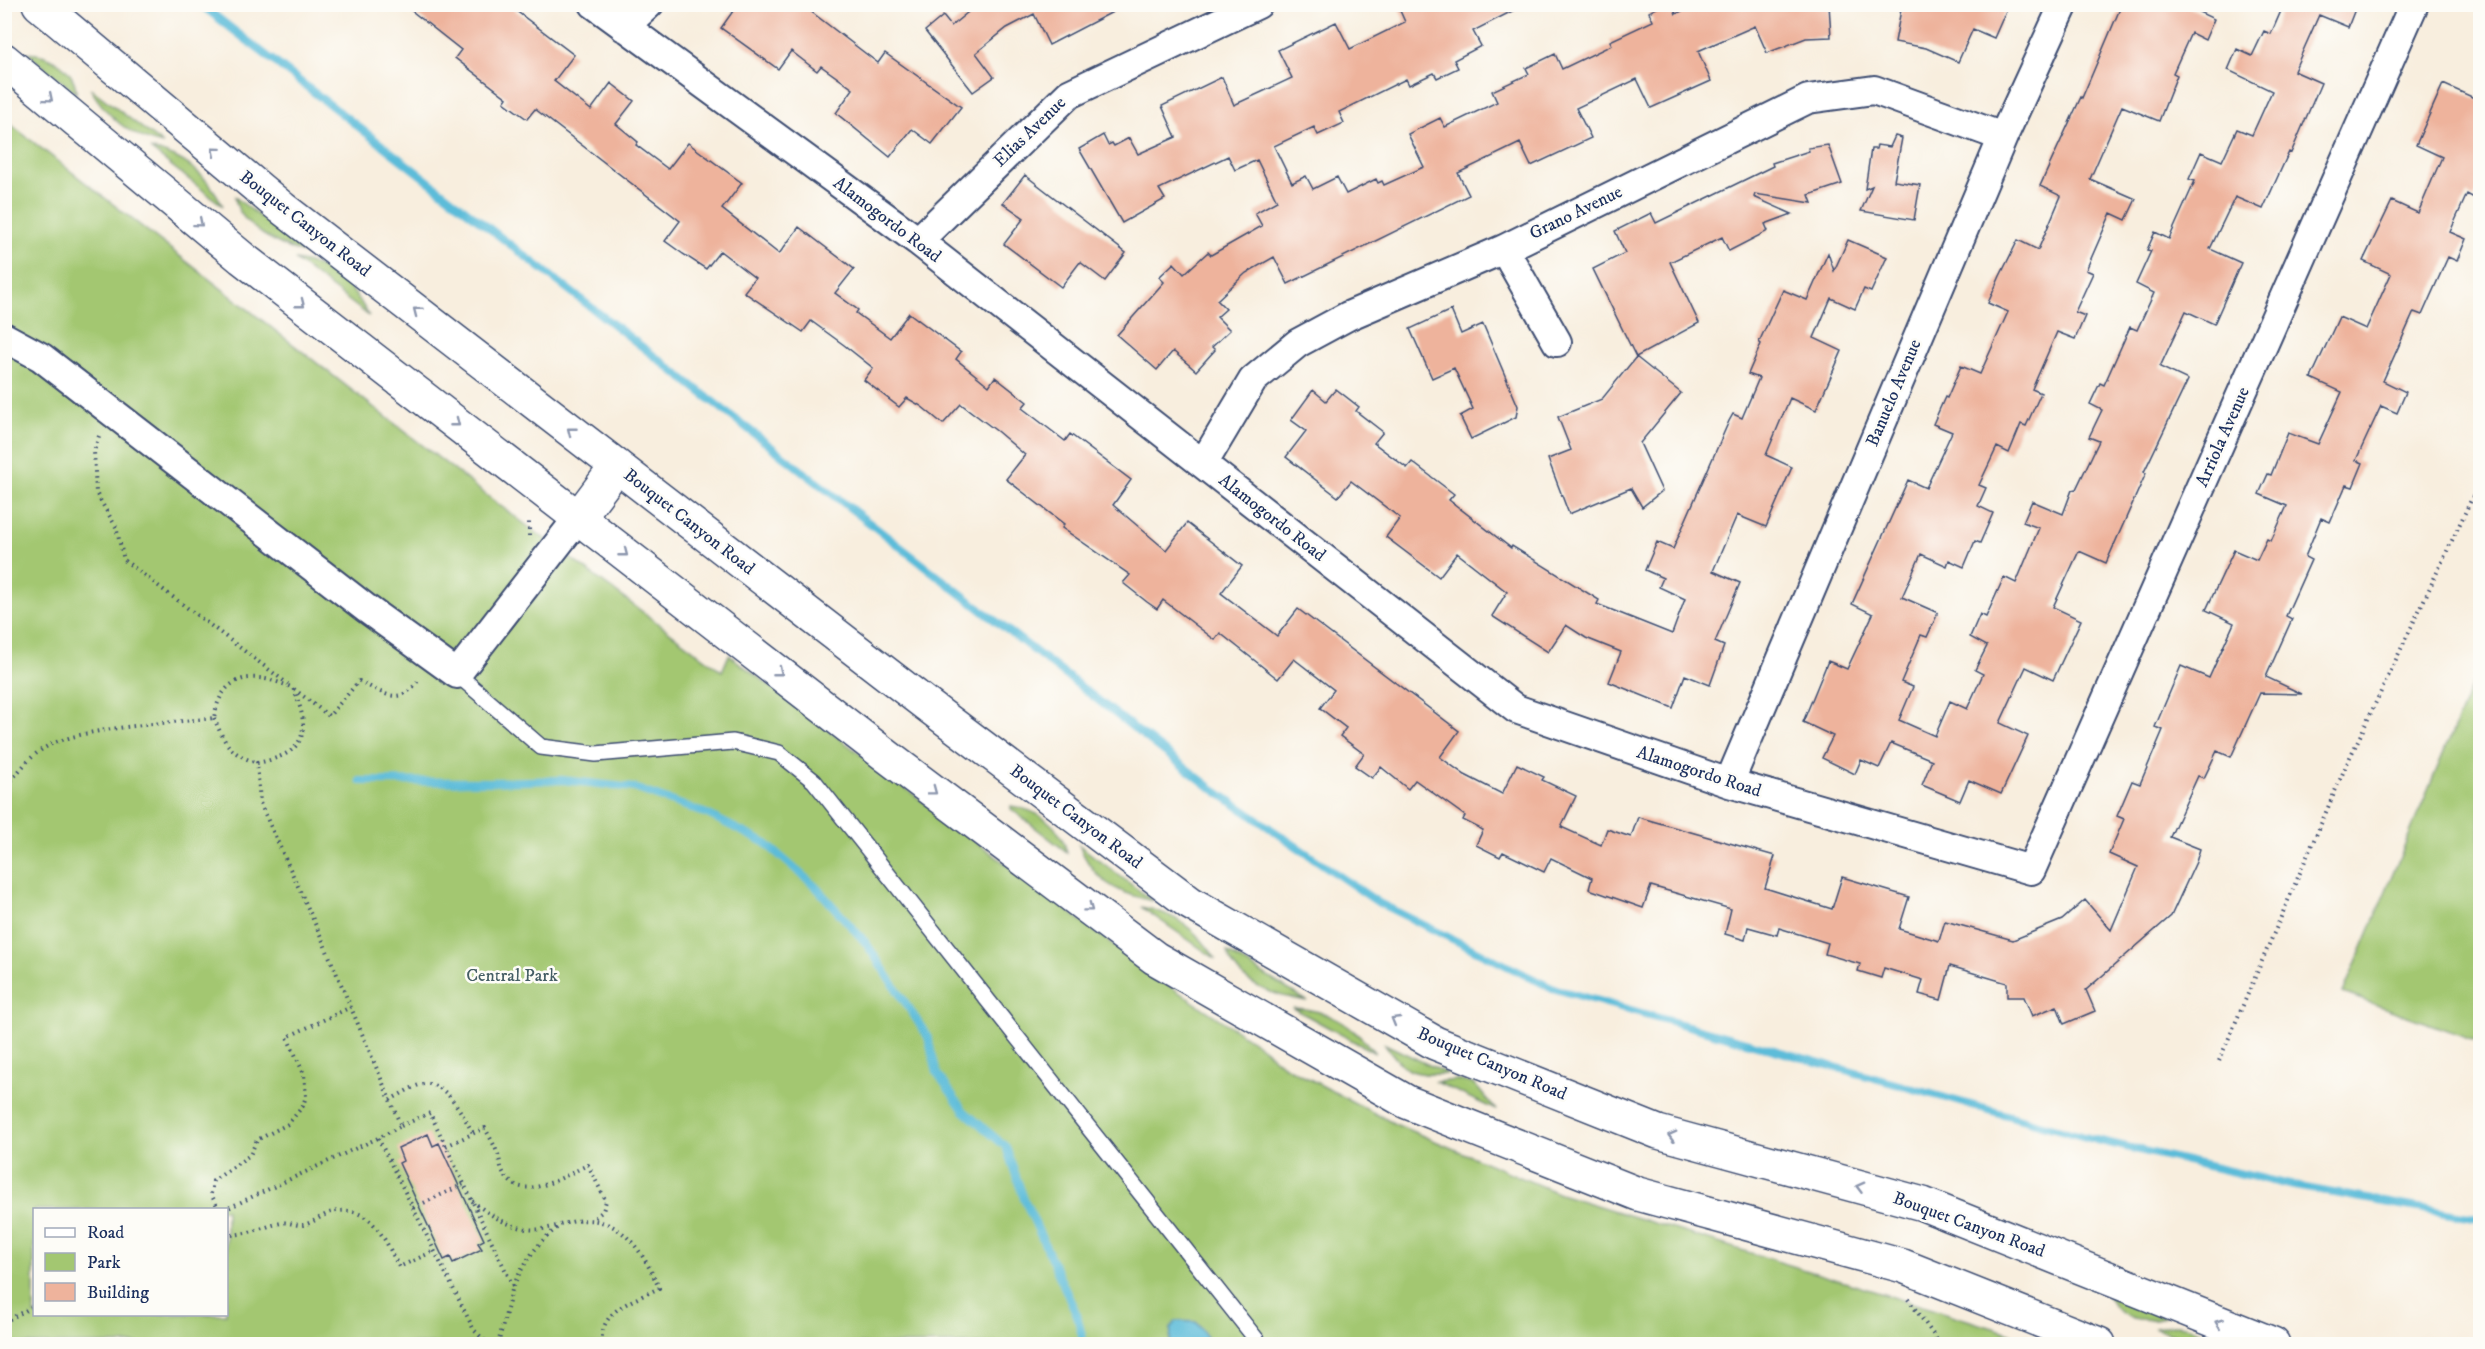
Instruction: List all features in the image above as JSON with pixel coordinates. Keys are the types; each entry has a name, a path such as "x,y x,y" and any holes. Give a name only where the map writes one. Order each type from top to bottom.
{"main road":[{"name":"Bouquet Canyon Road","path":"39,4 282,208 927,705 1190,903 1435,1043 1658,1132 1923,1204 2273,1344"},
{"path":"4,60 242,258 888,757 1155,957 1407,1102 1638,1194 1903,1266 2099,1344"},
{"path":"578,518 617,466"}],"street":[{"name":"Alamogordo Road","path":"594,4 918,241 1516,709 1729,783 2031,870"},
{"path":"624,27 649,4"},
{"name":"Elias Avenue","path":"918,241 1069,94 1258,4"},
{"name":"Banuelo Avenue","path":"1729,783 2003,137 2064,4"},
{"name":"Arriola Avenue","path":"2031,870 2414,4"},
{"name":"Grano Avenue","path":"1203,464 1253,381 1298,343 1348,316 1504,249 1808,99 1874,90 2003,137"},
{"path":"1504,249 1557,342"},
{"path":"4,337 41,357 432,658 457,674 578,518"}],"lane":[{"path":"457,674 541,747 596,754 733,742 779,753 814,781 1260,1344"}],"path":[{"path":"98,428 94,451 96,493 116,527 124,560 329,716 359,681 391,697 402,696 414,688 432,658"},
{"path":"2219,1061 2345,768 2481,481"},
{"path":"525,546 529,535 529,518"},
{"path":"249,676 270,678 293,688 303,712 305,732 294,750 279,759 257,763 238,756 223,741 214,718 217,700 229,686 249,676"},
{"path":"4,790 21,768 46,747 79,735 214,718"},
{"path":"257,763 260,803 401,1126"},
{"path":"218,1208 211,1194 213,1181 250,1155 257,1140 288,1125 303,1106 306,1085 287,1037 351,1007"},
{"path":"390,1100 428,1083 445,1094 455,1105 472,1133"},
{"path":"226,1208 430,1113 513,1286"},
{"path":"446,1146 485,1128 498,1154 503,1172 519,1185 543,1187 588,1165 606,1201 603,1211 593,1220"},
{"path":"378,1138 474,1330 488,1344"},
{"path":"413,1208 464,1184"},
{"path":"472,1202 504,1223 527,1229 549,1229 593,1220 610,1224 628,1236 637,1246 659,1288 615,1310 603,1328 602,1344"},
{"path":"228,1230 231,1235 249,1234 283,1222 302,1225 339,1210 364,1216 373,1223 383,1236 399,1267 434,1251"},
{"path":"498,1344 513,1286 523,1264 539,1242 559,1226"},
{"path":"1903,1266 1908,1300 1940,1344"},
{"path":"4,1322 33,1307"}],"green space":[{"path":"27,53 44,56 60,64 75,84 76,93"},
{"path":"90,88 163,144 140,137 130,131 104,108"},
{"name":"Central Park","path":"5,120 494,501 722,671 729,655 1153,975 1263,1048 1283,1065 1395,1124 1560,1194 2045,1344 5,1344"},
{"path":"150,149 174,156 194,168 210,185 223,206"},
{"path":"235,197 308,254 286,247 253,227 238,208"},
{"path":"295,260 320,267 339,278 355,294 369,316"},
{"path":"2480,666 2480,1042 2343,993"},
{"path":"1011,806 1030,811 1046,820 1059,834 1067,852 1011,809"},
{"path":"1079,845 1153,901 1128,894 1108,883 1092,868"},
{"path":"1141,907 1165,914 1184,924 1201,939 1216,959"},
{"path":"1227,952 1307,1001 1271,992 1249,981 1232,964"},
{"path":"1293,1008 1318,1012 1339,1021 1367,1043 1375,1053"},
{"path":"1385,1044 1446,1074 1425,1074 1410,1070 1398,1061"},
{"path":"1457,1080 1474,1084 1496,1110 1436,1082"},
{"path":"2107,1295 2165,1317 2139,1319 2131,1317 2117,1309"},
{"path":"2172,1325 2200,1331 2212,1344 2199,1344 2154,1327"}],"water":[{"path":"1176,1321 1196,1322 1212,1344 1170,1344 1171,1328"}],"building":[{"path":"403,4 507,4 574,55 554,81 591,110 611,83 634,101 616,124 638,142 636,145 668,169 688,143 742,183 722,209 779,254 799,227 854,269 835,293 858,310 856,313 890,338 909,313 961,352 956,359 989,386 995,377 1027,402 1022,408 1065,441 1070,434 1131,480 1113,505 1166,550 1187,523 1242,566 1221,593 1277,636 1298,609 1459,731 1440,757 1465,775 1502,794 1517,764 1544,777 1542,780 1576,796 1561,827 1601,845 1607,829 1631,837 1638,817 1775,856 1765,888 1832,909 1842,877 1909,897 1899,929 1939,941 1945,921 2013,940 2062,920 2085,900 2111,930 2138,867 2109,854 2124,819 2117,816 2132,781 2140,784 2163,730 2155,727 2181,666 2209,678 2234,623 2206,610 2234,550 2257,560 2267,539 2271,541 2287,506 2259,494 2268,474 2271,475 2288,433 2318,444 2342,392 2311,378 2339,317 2366,329 2391,274 2363,261 2392,201 2418,213 2442,157 2416,145 2443,84 2481,101 2481,184 2474,198 2467,194 2450,232 2466,239 2457,261 2448,257 2422,315 2414,312 2383,381 2406,392 2397,413 2381,406 2356,460 2363,463 2353,487 2346,485 2330,522 2321,518 2305,557 2311,560 2286,616 2292,619 2266,677 2302,694 2260,693 2231,757 2217,751 2204,778 2198,776 2170,837 2200,849 2171,916 2086,990 2095,1011 2064,1024 2057,1006 2032,1016 2024,997 2007,997 2007,983 1950,966 1941,1000 1919,994 1923,980 1884,968 1881,978 1858,971 1860,964 1825,954 1828,943 1779,928 1777,935 1748,927 1745,940 1725,934 1731,909 1651,886 1643,908 1589,889 1592,878 1551,858 1544,872 1503,852 1500,857 1476,845 1483,830 1463,820 1465,816 1415,780 1408,789 1381,767 1372,778 1355,766 1364,754 1340,736 1346,728 1320,708 1334,690 1294,659 1278,679 1220,633 1215,640 1163,600 1157,609 1147,602 1123,583 1130,575 1062,528 1064,524 1006,479 1025,455 998,432 961,404 943,424 907,398 899,407 864,380 873,368 844,345 811,321 803,332 744,292 755,278 720,251 706,269 683,254 665,241 680,221 535,109 527,119 504,102 507,98 455,58 461,50"},
{"path":"738,4 801,4 878,63 885,53 961,107 932,144 912,129 890,157 836,113 853,89 821,66 817,71 791,51 778,69 721,28"},
{"path":"978,4 1128,4 1049,45 1034,14 1007,28 976,53 994,77 973,92 925,31 943,16 951,26"},
{"path":"1397,4 1526,4 1473,31 1481,46 1454,60 1458,68 1437,78 1434,73 1409,85 1406,79 1339,112 1344,123 1318,135 1314,127 1274,146 1292,183 1306,176 1313,189 1337,177 1346,194 1376,179 1378,183 1382,181 1384,185 1424,167 1408,134 1440,118 1445,127 1497,102 1492,91 1529,74 1526,68 1555,54 1562,69 1612,45 1610,41 1653,21 1649,12 1664,4 1672,4 1676,14 1696,4 1829,4 1831,37 1806,38 1767,53 1755,26 1698,51 1711,81 1651,108 1637,79 1576,108 1591,138 1531,166 1520,143 1458,173 1469,195 1288,284 1274,257 1246,273 1217,300 1226,309 1217,317 1230,330 1212,347 1215,350 1196,371 1173,351 1157,370 1117,335 1164,282 1159,277 1174,263 1184,274 1208,252 1211,255 1262,226 1255,213 1277,201 1257,160 1235,170 1228,156 1159,189 1165,199 1122,223 1079,149 1103,135 1108,145 1112,143 1114,146 1129,138 1138,154 1176,137 1162,106 1222,77 1234,105 1292,78 1278,50 1336,22 1350,49 1405,22"},
{"path":"1902,4 2009,4 1994,38 1973,29 1958,62 1926,48 1895,42"},
{"path":"2122,4 2182,4 2214,19 2205,40 2191,33 2173,73 2177,75 2159,121 2122,106 2090,179 2136,199 2126,220 2111,213 2086,270 2093,273 2075,312 2085,316 2075,339 2057,332 2032,389 2041,393 2026,426 2021,424 2009,453 1997,447 1979,485 1986,488 1978,506 1993,513 1980,543 1975,541 1964,567 1949,560 1947,566 1921,554 1902,597 1938,613 1927,637 1921,635 1901,682 1913,687 1899,720 1935,736 1950,701 1967,709 1983,674 1975,670 1987,646 1970,637 1980,614 1986,617 2004,577 2016,583 2039,528 2023,522 2032,501 2063,514 2072,490 2076,489 2099,441 2089,437 2102,410 2090,404 2100,383 2104,385 2130,327 2137,330 2154,293 2136,284 2151,251 2147,250 2155,232 2169,239 2195,181 2189,179 2201,152 2222,161 2237,129 2252,135 2272,91 2228,70 2237,49 2252,56 2264,31 2271,34 2284,4 2357,4 2348,27 2319,15 2294,71 2321,83 2291,153 2289,152 2263,209 2235,197 2210,249 2241,263 2214,324 2186,311 2160,367 2188,380 2144,472 2146,473 2106,563 2079,551 2053,607 2081,620 2053,680 2026,667 2000,723 2028,736 2001,794 1969,780 1960,801 1922,785 1932,760 1891,743 1879,768 1861,760 1855,774 1822,758 1833,736 1803,722 1828,661 1847,669 1873,614 1852,604 1908,480 1926,488 1952,432 1933,424 1945,397 1947,398 1961,366 1980,374 2008,312 1988,303 2000,276 2018,240 2038,250 2061,196 2040,186 2082,98"},
{"path":"1895,136 1902,138 1894,181 1920,185 1914,220 1861,211 1872,186 1865,189 1871,149 1876,149 1877,145 1890,147"},
{"path":"1828,145 1842,184 1809,195 1812,203 1755,194 1754,197 1792,214 1765,224 1768,231 1729,251 1722,237 1670,262 1699,323 1636,357 1593,269 1625,253 1615,231 1651,213 1656,223 1773,166 1772,163 1809,151 1808,148"},
{"path":"1025,175 1126,253 1105,281 1080,262 1061,287 1004,244 1024,218 1003,203"},
{"path":"1848,240 1887,257 1871,292 1864,289 1855,309 1831,298 1814,338 1842,351 1816,410 1790,398 1766,455 1792,467 1766,527 1737,515 1713,571 1740,583 1715,642 1724,646 1710,685 1685,675 1673,708 1609,682 1621,652 1586,638 1566,625 1548,652 1492,616 1507,592 1457,553 1439,577 1386,537 1400,518 1351,481 1338,497 1286,457 1306,431 1291,420 1313,390 1326,401 1336,389 1359,407 1356,411 1383,432 1374,443 1407,468 1412,462 1454,494 1449,500 1511,548 1512,546 1599,600 1597,604 1672,634 1685,599 1659,587 1663,578 1645,570 1657,542 1673,549 1729,421 1733,414 1742,418 1759,378 1748,374 1761,344 1759,342 1783,290 1807,300 1828,253 1834,271"},
{"path":"1451,310 1461,334 1483,324 1518,406 1516,417 1471,439 1460,416 1473,409 1454,368 1432,378 1410,329"},
{"path":"1636,357 1681,393 1640,443 1662,491 1642,507 1631,488 1569,514 1548,459 1571,450 1558,417 1602,399"},
{"path":"428,1134 433,1146 439,1143 484,1240 478,1243 482,1249 453,1263 450,1257 444,1260 399,1163 403,1161 398,1148"}],"waterway":[{"path":"200,4 1210,787 1379,903 1552,988 2096,1140 2294,1186 2480,1219"},
{"path":"360,781 562,780 634,788 707,814 765,843 815,886 866,943 928,1037 937,1073 964,1111 1006,1147 1024,1199 1077,1315 1084,1344"}]}
